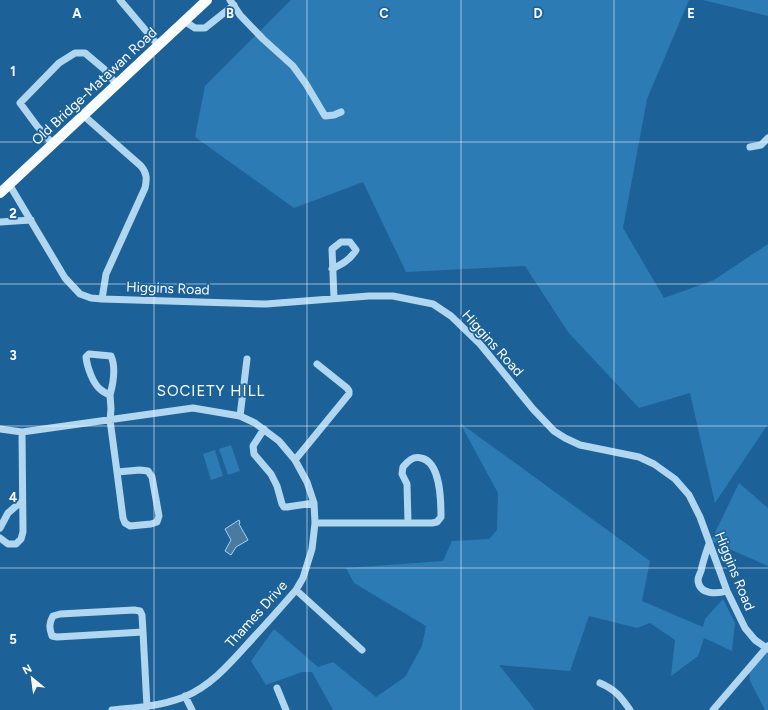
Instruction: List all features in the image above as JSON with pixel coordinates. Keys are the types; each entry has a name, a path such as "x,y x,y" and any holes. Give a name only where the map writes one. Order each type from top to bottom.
{"main road":[{"name":"Old Bridge-Matawan Road","path":"0,192 207,0"}],"street":[{"path":"120,0 158,45"},
{"path":"184,21 195,28 206,28 232,2 240,15 263,39 293,66 306,84 325,116 334,115 341,112"},
{"path":"53,144 20,103 60,63 74,53 85,53 104,69 116,84"},
{"path":"84,115 145,170 147,179 145,188 106,274 102,299"},
{"path":"750,147 761,145 768,138"},
{"name":"Higgins Road","path":"9,184 58,267 80,294 91,298 266,304 334,298 394,296 432,304 451,316 480,344 532,409 554,431 564,438 580,445 639,456 654,464 674,479 693,502 727,591 745,628 755,640 767,648"},
{"path":"0,222 30,220"},
{"path":"332,269 334,298"},
{"path":"110,395 100,390 95,383 87,363 86,357 90,354 106,354 111,356 113,360 113,383 110,395 110,420 117,472 125,523 130,526 157,522 159,516 152,476 148,471 140,470 117,472"},
{"path":"240,416 247,359"},
{"path":"295,460 349,394 349,391 317,364"},
{"name":"Thames Drive","path":"0,429 22,432 193,408 240,416 264,429 280,441 303,473 314,503 315,523 312,549 303,578 296,590 237,656 216,677 185,696 147,707 112,710"},
{"path":"264,429 254,446 254,454 271,474 277,486 282,504 287,507 314,503"},
{"path":"0,538 8,544 16,544 21,539 23,532 22,432"},
{"path":"315,523 408,523 432,523 437,522 441,517 440,485 432,465 427,459 418,457 408,460 403,467 402,474 407,484 408,523"},
{"path":"0,528 8,513 22,501"},
{"path":"710,544 704,558 698,580 700,586 713,594 727,591"},
{"path":"296,590 362,650"},
{"path":"143,632 57,637 52,636 50,622 53,616 60,614 134,610 140,611 142,615 143,632 147,707"},
{"path":"713,710 767,648"},
{"path":"600,683 611,688 620,695 630,710"},
{"path":"277,688 286,710"},
{"path":"185,696 192,710"}],"shaded area":[{"path":"291,0 689,0 647,99 623,228 664,298 714,280 768,244 768,424 715,503 690,393 639,408 568,332 525,266 406,272 363,182 294,208 195,137 205,86"},
{"path":"703,0 768,0 768,16"},
{"path":"460,423 650,561 642,601 703,627 705,619 723,599 735,623 732,651 704,638 698,656 671,676 675,640 650,623 637,628 589,616 570,671 499,665 535,710 333,710 312,672 302,672 266,685 251,661 274,629 318,667 333,662 376,697 405,677 422,646 426,626 354,583 346,568 443,561 452,541 489,539 497,530 498,493"},
{"path":"231,445 240,471 228,475 219,449"},
{"path":"215,450 223,476 211,480 203,454"},
{"path":"739,483 768,508 768,566 711,541"},
{"path":"239,520 239,524 248,540 236,547 231,555 225,551 231,540 225,529"},
{"path":"768,651 768,710 765,710 750,681 749,669"}],"district":[{"name":"SOCIETY HILL","path":"211,391"}]}
